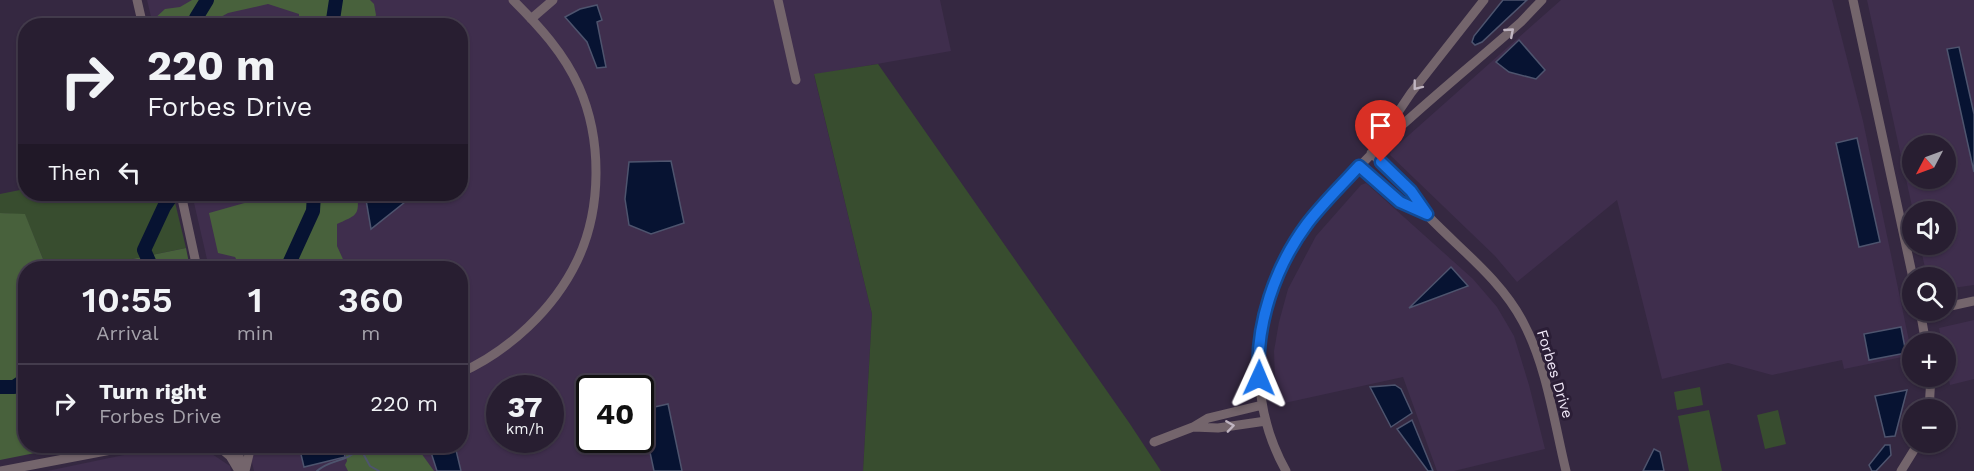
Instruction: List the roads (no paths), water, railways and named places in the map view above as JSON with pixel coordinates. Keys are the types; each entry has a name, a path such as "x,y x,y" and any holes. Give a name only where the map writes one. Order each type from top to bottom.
{"street":[{"path":"137,0 141,18"},
{"path":"468,368 497,352 534,320 565,282 578,259 589,227 596,178 595,146 579,88 566,62 513,0"},
{"path":"531,19 554,0"},
{"path":"778,0 795,80"},
{"path":"1371,153 1412,93 1484,0"},
{"path":"1286,471 1275,449 1266,421 1258,370 1264,315 1280,270 1308,223 1371,153 1521,22 1542,0"},
{"path":"1852,0 1910,267"},
{"name":"Forbes Drive","path":"1371,153 1411,191 1427,214 1491,277 1510,301 1535,351 1566,471"},
{"name":"Forbes Drive","path":"1359,166 1400,202 1427,214"},
{"path":"183,201 195,261"},
{"path":"1956,305 1974,302"},
{"path":"1154,442 1194,427 1208,418 1262,405"},
{"path":"1194,427 1218,428 1266,421"},
{"path":"1,471 95,453"},
{"path":"228,453 242,471"},
{"path":"238,453 242,471"},
{"path":"242,471 248,453"},
{"path":"1901,471 1912,453"}],"water":[{"path":"1503,0 1527,0 1482,42 1475,45 1472,42 1474,36"},
{"path":"597,5 602,20 597,22 606,67 597,68 587,42 565,17 580,9"},
{"path":"1519,40 1545,70 1536,79 1509,72 1496,62"},
{"path":"1959,47 1974,114 1974,172 1947,49"},
{"path":"1857,138 1880,242 1859,247 1836,143"},
{"path":"671,161 684,223 651,234 629,225 625,199 629,162"},
{"path":"366,201 406,201 371,229"},
{"path":"1451,267 1468,286 1409,308"},
{"path":"1901,327 1902,354 1869,360 1864,334"},
{"path":"1395,385 1401,389 1412,413 1391,427 1370,387"},
{"path":"1907,390 1905,399 1902,399 1902,409 1895,436 1885,437 1875,396"},
{"path":"668,404 682,471 654,471 650,453 654,453 654,407"},
{"path":"1412,420 1433,471 1428,471 1397,429"},
{"path":"1885,445 1890,445 1891,455 1876,471 1872,471 1869,465"},
{"path":"1654,449 1660,452 1664,471 1643,471"},
{"path":"301,453 344,453 345,457 304,467"},
{"path":"431,453 457,453 461,471 437,471"}],"waterway":[{"path":"196,18 207,0"},
{"path":"333,18 336,0"},
{"path":"149,261 144,250 168,201"},
{"path":"290,261 313,211 314,201"},
{"path":"0,387 14,387 18,384"},
{"path":"317,471 327,464 355,453"},
{"path":"363,453 370,466 379,471"}]}
